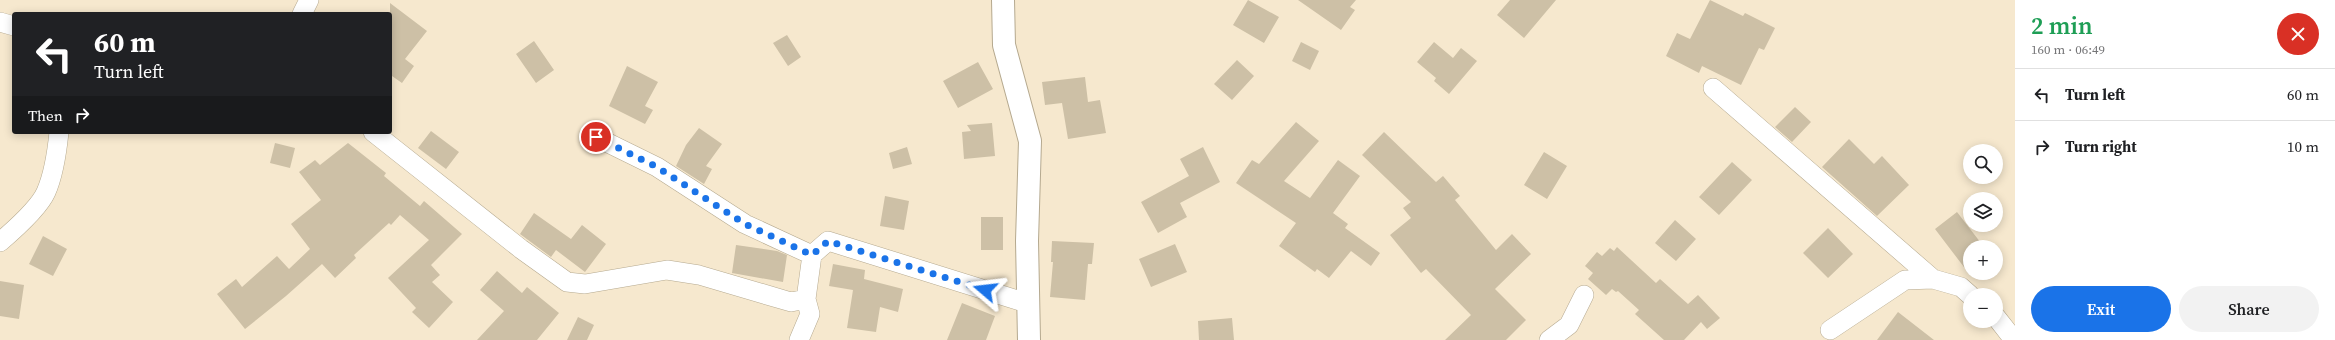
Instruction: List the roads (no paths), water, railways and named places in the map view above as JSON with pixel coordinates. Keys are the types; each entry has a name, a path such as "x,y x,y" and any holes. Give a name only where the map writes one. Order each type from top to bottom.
{"street":[{"path":"303,12 309,0"},
{"path":"1003,0 1004,45 1030,141 1027,303 1029,340"},
{"path":"0,22 12,25"},
{"path":"1713,88 1933,279"},
{"path":"0,242 18,226 46,193 56,156 59,134"},
{"path":"376,134 521,249 567,282 585,284 667,270 699,275 791,302 806,299"},
{"path":"596,137 657,167 745,224 812,255"},
{"path":"799,340 810,314 806,299 812,255 828,241 1027,303"},
{"path":"1830,330 1906,280 1933,279 1963,289"},
{"path":"1549,340 1569,325 1584,295"},
{"path":"2003,326 2014,340"}]}
